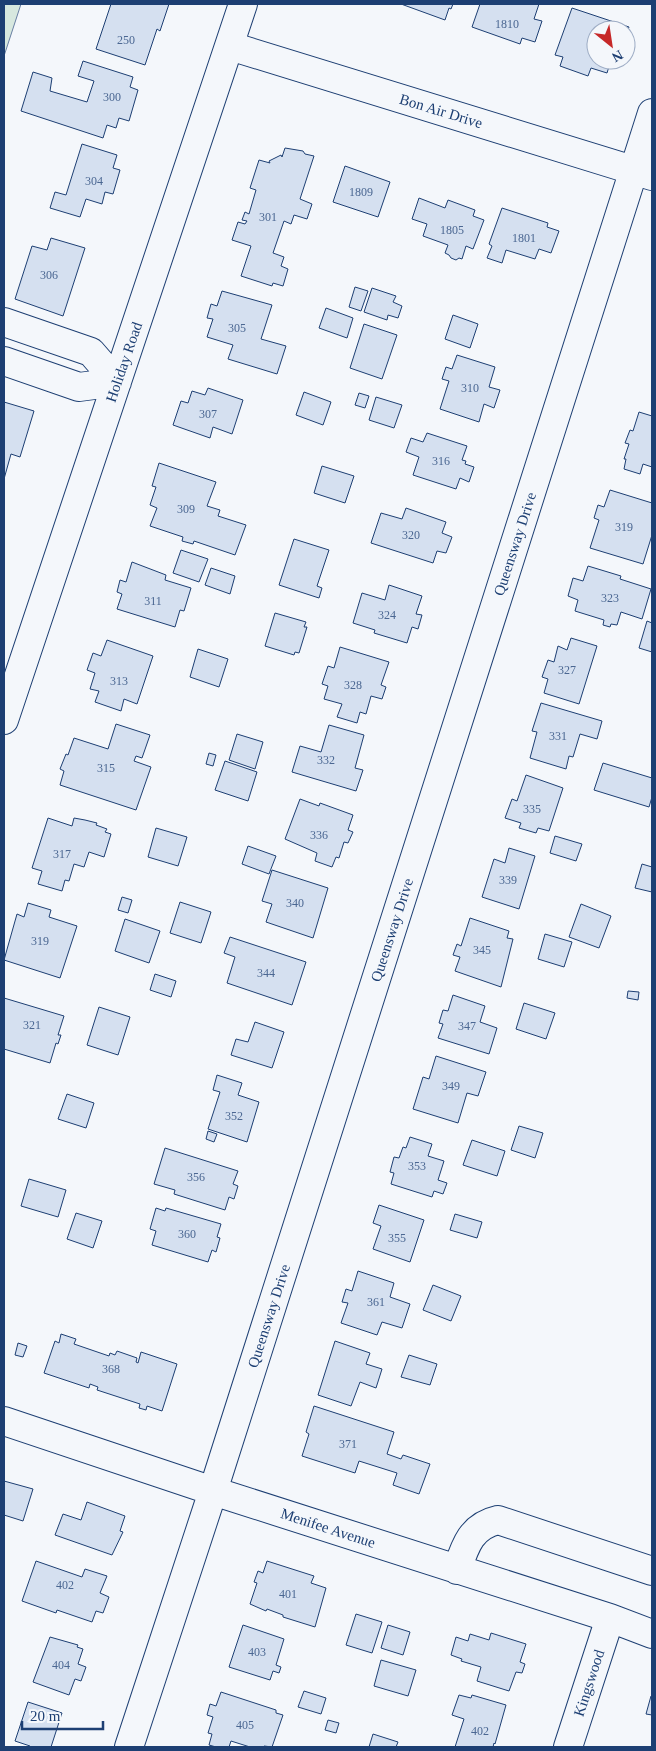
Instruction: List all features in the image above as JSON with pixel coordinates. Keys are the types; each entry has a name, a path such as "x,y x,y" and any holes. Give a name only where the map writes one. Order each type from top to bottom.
{"street":[{"name":"Holiday Road","path":"4,720 230,46 242,4"},
{"name":"Bon Air Drive","path":"230,46 643,173"},
{"name":"Queensway Drive","path":"129,1747 643,173 652,113"},
{"path":"4,322 91,352 117,382"},
{"path":"4,362 79,387 117,382"},
{"name":"Menifee Avenue","path":"4,1421 213,1491 610,1618 652,1634"},
{"path":"457,1570 467,1541 486,1522 498,1520 652,1571"},
{"name":"Kingswood","path":"568,1747 610,1618"}],"shaded area":[{"path":"4,4 21,4 4,56"}],"building":[{"path":"111,4 169,4 160,31 157,29 145,65 96,49"},
{"path":"401,4 453,4 451,9 449,8 445,20"},
{"path":"480,4 539,4 534,19 542,21 535,42 522,38 520,44 472,27"},
{"path":"572,8 608,20 586,20 586,70 590,70 588,76 560,66 563,57 555,55"},
{"path":"83,61 133,77 130,87 138,90 129,121 119,118 116,128 107,125 103,138 21,111 33,72 52,78 50,91 87,102 94,81 78,76"},
{"path":"597,70 608,70 607,73"},
{"path":"82,144 117,155 113,168 120,170 113,194 105,192 102,204 86,199 80,217 50,208 55,192 66,195"},
{"path":"285,148 303,151 305,154 314,156 300,199 312,204 307,219 294,215 291,224 284,221 273,253 284,257 281,266 288,269 283,286 273,283 272,286 241,276 251,246 232,240 238,222 245,224 247,221 242,220 245,212 249,214 256,190 250,188 259,160 270,163 269,161 281,155 282,157"},
{"path":"345,166 390,182 378,217 333,202"},
{"path":"419,198 445,208 448,200 475,210 473,216 484,220 473,249 466,246 462,259 456,260 445,253 448,245 423,236 427,224 412,219"},
{"path":"502,208 548,223 547,227 559,231 551,253 539,249 535,259 506,250 502,263 487,258 492,246 489,244"},
{"path":"51,238 85,248 63,316 15,299 32,246 47,250"},
{"path":"355,287 368,291 361,311 349,307"},
{"path":"372,288 396,296 393,302 402,306 398,318 388,315 387,320 364,312"},
{"path":"222,291 272,305 261,339 286,346 277,374 228,359 233,345 207,337 213,319 207,318 211,304 217,306"},
{"path":"326,308 353,318 347,338 319,328"},
{"path":"453,315 478,324 470,348 445,339"},
{"path":"364,324 397,335 382,379 350,368"},
{"path":"457,355 495,367 489,387 500,390 494,408 484,404 479,422 440,409 449,381 442,379 446,367 452,369"},
{"path":"208,388 243,400 232,434 213,427 210,438 173,425 181,401 188,403 192,391 205,395"},
{"path":"304,392 331,402 323,425 296,415"},
{"path":"359,393 369,396 365,408 355,405"},
{"path":"376,397 402,405 394,428 369,420"},
{"path":"4,402 34,411 20,457 11,454 4,479"},
{"path":"639,412 652,416 652,467 643,464 640,474 624,469 626,459 624,459 629,444 625,443 630,430 633,431"},
{"path":"427,433 467,446 462,460 466,461 465,464 474,467 469,482 460,478 456,489 413,475 419,457 406,452 411,438 423,442"},
{"path":"159,463 216,482 207,506 220,510 218,516 246,525 235,555 194,541 193,544 182,541 183,537 150,526 157,508 150,505 156,487 152,486"},
{"path":"322,466 354,476 345,503 314,493"},
{"path":"610,490 652,503 652,535 643,564 590,548 599,520 594,518 598,505 604,507"},
{"path":"406,508 446,522 442,533 452,537 446,553 437,551 433,563 371,543 381,513 402,519"},
{"path":"294,539 329,550 317,586 322,588 319,598 279,585"},
{"path":"181,550 208,559 199,582 173,573"},
{"path":"132,562 166,575 165,580 191,588 184,611 180,610 175,627 117,609 122,594 117,592 120,580 126,582"},
{"path":"588,566 621,576 620,579 651,589 642,619 621,612 617,625 611,624 610,627 603,625 604,620 575,611 578,600 568,596 573,578 583,581"},
{"path":"211,568 235,576 230,594 205,585"},
{"path":"389,585 422,596 416,614 422,615 418,629 412,627 407,643 374,633 375,630 353,623 362,593 385,600"},
{"path":"275,613 306,622 304,627 307,627 299,653 295,652 294,655 265,646"},
{"path":"647,621 652,623 652,652 639,648"},
{"path":"571,638 597,646 579,704 544,693 548,679 542,677 548,660 554,662 558,646 567,650"},
{"path":"107,640 153,656 137,704 124,699 121,711 95,702 99,691 90,689 95,673 87,670 93,653 101,656"},
{"path":"340,647 389,662 381,685 386,687 382,699 371,696 366,714 360,712 357,723 337,717 342,704 324,699 328,686 322,684 328,666 334,668"},
{"path":"198,649 228,659 219,687 190,677"},
{"path":"541,703 602,721 597,739 580,734 573,757 569,756 566,769 530,758 537,732 532,731"},
{"path":"116,724 150,735 142,758 136,756 134,761 151,767 136,810 60,785 64,771 60,769 66,754 68,755 74,738 108,749"},
{"path":"329,725 364,735 355,768 363,770 356,791 292,772 300,746 321,752"},
{"path":"237,734 263,742 255,769 229,760"},
{"path":"209,753 216,755 213,766 206,764"},
{"path":"225,761 257,772 248,801 215,790"},
{"path":"603,763 652,778 652,797 649,807 594,790"},
{"path":"526,775 563,788 549,831 538,828 536,833 519,828 521,823 505,818 512,799 517,801"},
{"path":"300,799 319,806 320,803 353,815 348,830 353,832 348,843 344,842 339,858 336,857 332,867 315,861 317,853 285,839"},
{"path":"48,818 72,826 74,818 97,823 96,825 107,829 105,832 111,834 104,857 89,852 84,867 74,864 69,881 65,880 62,891 38,884 42,871 32,868"},
{"path":"156,828 187,837 178,866 148,857"},
{"path":"555,836 582,844 576,861 550,853"},
{"path":"248,846 276,856 269,874 242,864"},
{"path":"509,848 535,856 519,909 482,897 494,859 505,863"},
{"path":"642,864 652,867 652,892 635,888"},
{"path":"272,870 328,888 313,938 266,922 272,904 262,901"},
{"path":"122,897 132,900 128,913 118,910"},
{"path":"180,902 211,912 201,943 170,933"},
{"path":"28,903 51,910 49,917 77,926 60,978 4,960 17,914 24,917"},
{"path":"581,904 611,916 599,948 569,937"},
{"path":"470,918 509,931 507,938 513,939 501,987 455,971 460,957 453,955 457,944 461,946"},
{"path":"125,919 160,931 149,963 115,951"},
{"path":"545,934 572,942 564,967 538,959"},
{"path":"230,937 306,962 292,1005 227,983 235,957 224,953"},
{"path":"155,974 176,981 171,997 150,990"},
{"path":"628,991 639,992 638,1000 627,998"},
{"path":"453,995 485,1006 480,1022 497,1028 489,1054 438,1038 443,1024 439,1023 443,1010 448,1011"},
{"path":"4,998 64,1016 58,1035 61,1035 58,1044 56,1043 50,1063 4,1049"},
{"path":"524,1003 555,1013 546,1039 516,1029"},
{"path":"99,1007 130,1017 118,1055 87,1045"},
{"path":"255,1022 284,1032 272,1068 231,1055 236,1039 248,1042"},
{"path":"436,1056 486,1072 478,1096 467,1093 458,1123 413,1109 423,1077 429,1079"},
{"path":"217,1075 242,1083 238,1095 259,1102 247,1142 208,1129 220,1092 213,1090"},
{"path":"67,1094 94,1103 86,1128 58,1119"},
{"path":"519,1126 543,1133 535,1158 511,1150"},
{"path":"208,1131 217,1134 214,1142 206,1139"},
{"path":"410,1137 432,1144 428,1156 444,1161 438,1180 447,1183 443,1194 434,1191 432,1197 391,1184 394,1173 390,1172 394,1157 399,1158 403,1147 406,1148"},
{"path":"472,1140 505,1151 497,1176 463,1165"},
{"path":"165,1148 238,1171 233,1184 238,1186 234,1199 229,1197 225,1210 174,1194 175,1190 154,1184"},
{"path":"29,1179 66,1190 58,1217 21,1206"},
{"path":"379,1205 424,1220 410,1262 373,1249 381,1226 373,1223"},
{"path":"156,1208 165,1211 166,1208 221,1224 217,1237 220,1238 216,1252 212,1250 208,1262 152,1245 156,1231 150,1229"},
{"path":"76,1213 102,1221 93,1248 67,1239"},
{"path":"455,1214 482,1222 477,1238 450,1230"},
{"path":"358,1271 394,1283 390,1297 410,1304 402,1328 382,1322 377,1335 341,1323 348,1303 342,1302 346,1289 352,1291"},
{"path":"433,1285 461,1296 451,1321 423,1310"},
{"path":"61,1334 76,1339 74,1344 109,1356 110,1353 115,1355 117,1351 137,1358 136,1362 138,1363 141,1352 177,1364 162,1411 147,1406 146,1410 139,1408 140,1404 97,1390 98,1387 90,1384 89,1388 44,1373 55,1341 59,1343"},
{"path":"335,1341 370,1353 366,1364 382,1369 376,1388 360,1382 351,1406 318,1395"},
{"path":"18,1343 27,1346 23,1357 15,1355"},
{"path":"409,1355 437,1364 430,1385 401,1377"},
{"path":"314,1406 394,1432 387,1454 401,1459 403,1455 430,1464 419,1494 393,1485 397,1473 359,1461 355,1473 302,1456 309,1434 306,1432"},
{"path":"4,1481 33,1489 23,1521 4,1515"},
{"path":"87,1502 125,1516 120,1531 123,1532 112,1555 55,1535 63,1514 81,1520"},
{"path":"36,1561 82,1577 85,1569 107,1576 100,1593 109,1597 103,1613 96,1611 92,1622 57,1610 56,1613 22,1601"},
{"path":"267,1561 314,1576 311,1583 326,1588 315,1627 250,1604 257,1583 254,1582 258,1571 263,1573"},
{"path":"356,1614 382,1622 372,1653 346,1645"},
{"path":"243,1625 284,1639 276,1665 281,1667 279,1673 273,1671 270,1680 229,1667"},
{"path":"388,1625 410,1632 403,1655 381,1648"},
{"path":"491,1633 526,1644 520,1662 525,1664 522,1673 516,1672 509,1691 477,1681 481,1667 461,1661 462,1659 451,1655 456,1637 468,1641 470,1634 489,1640"},
{"path":"50,1637 78,1645 77,1647 83,1649 78,1664 86,1667 81,1681 75,1679 69,1695 33,1682"},
{"path":"381,1660 416,1670 408,1696 374,1686"},
{"path":"304,1691 326,1698 321,1714 298,1707"},
{"path":"221,1692 276,1710 276,1713 283,1715 272,1747 250,1747 231,1741 229,1747 209,1745 212,1734 208,1733 213,1717 207,1715 210,1704 216,1706"},
{"path":"459,1695 471,1698 472,1695 506,1705 493,1747 455,1747 464,1719 452,1715"},
{"path":"652,1696 652,1715 646,1714"},
{"path":"28,1702 62,1713 51,1747 30,1747 15,1741"},
{"path":"328,1720 339,1723 336,1733 325,1730"},
{"path":"373,1734 398,1742 396,1747 369,1747"}]}
